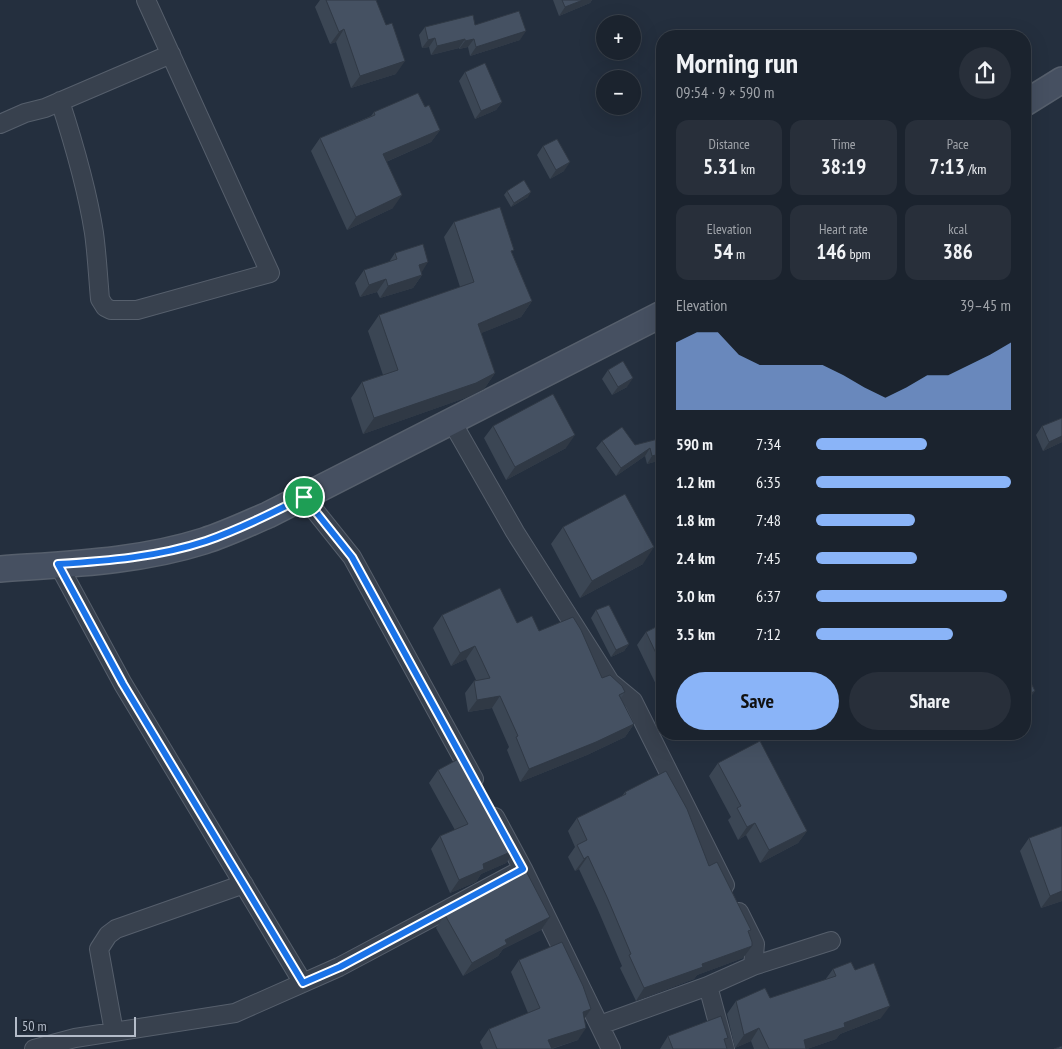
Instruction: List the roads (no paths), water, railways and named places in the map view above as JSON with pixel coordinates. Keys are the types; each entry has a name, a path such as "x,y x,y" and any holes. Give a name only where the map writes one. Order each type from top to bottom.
{"street":[{"path":"60,102 87,196 94,233 100,298 105,308 111,310 137,310 270,273 146,0"},
{"path":"0,124 25,113 60,102 171,54"},
{"path":"1031,99 1062,80"},
{"path":"0,569 109,561 152,554 205,541 268,515 656,317"},
{"path":"452,422 515,532 602,670 610,682 634,701 755,944 752,966"},
{"path":"304,497 352,557 523,869 611,1049"},
{"path":"58,564 123,684 303,983"},
{"path":"34,1049 75,1038 236,1013 340,967 523,869"},
{"path":"114,1032 99,949 108,935 116,929 244,884"},
{"path":"600,1026 708,986 752,966 832,941"},
{"path":"708,986 725,1049"}]}
